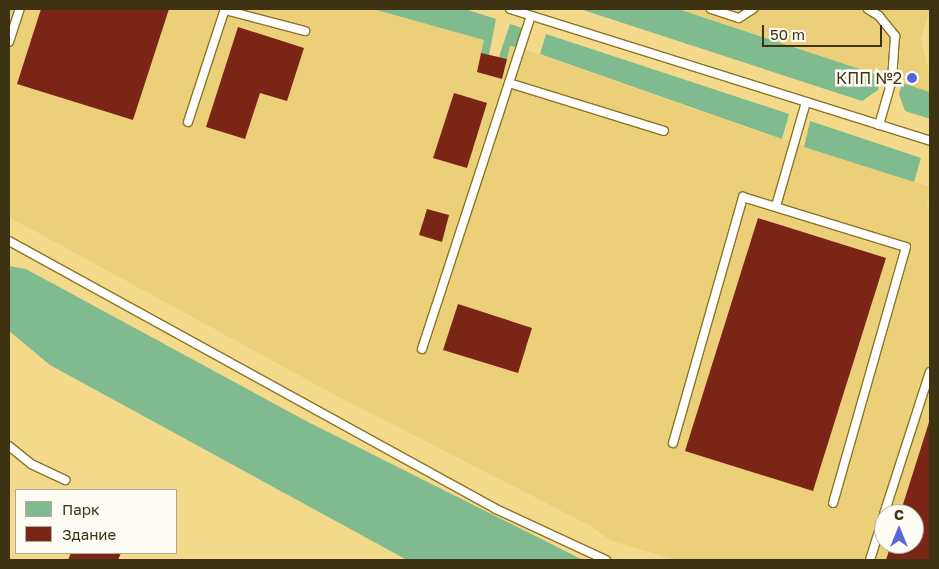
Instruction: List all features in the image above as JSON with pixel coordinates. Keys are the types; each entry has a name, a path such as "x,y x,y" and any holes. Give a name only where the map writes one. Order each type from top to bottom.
{"lane":[{"path":"9,42 20,9"},
{"path":"188,122 225,9 305,31"},
{"path":"510,9 930,141"},
{"path":"711,9 739,18 753,9"},
{"path":"868,9 879,16 895,36 892,80 879,125"},
{"path":"422,349 531,16"},
{"path":"509,83 664,131"},
{"path":"776,206 806,102"},
{"path":"673,443 743,197 906,247 834,503"},
{"path":"9,241 496,509 606,560"},
{"path":"888,504 930,372"},
{"path":"9,446 31,464 66,480"},
{"path":"870,560 874,547"}],"shaded area":[{"path":"9,9 373,9 485,40 482,53 507,59 510,45 521,48 745,127 930,187 927,206 930,207 930,560 676,560 611,541 589,525 337,396 9,217"},
{"path":"678,9 930,9 921,39 930,76 930,92"}],"green space":[{"path":"373,9 465,9 496,19 489,55 481,53 484,40"},
{"path":"580,9 678,9 881,76 878,90 862,101"},
{"path":"510,24 522,28 516,47 510,46 507,59 499,57"},
{"path":"546,34 789,114 782,139 540,54"},
{"path":"902,83 930,92 930,119 905,111 899,94"},
{"path":"810,121 921,158 914,182 804,147"},
{"path":"9,266 26,269 308,422 583,560 407,560 50,365 9,331"}],"building":[{"path":"41,9 169,9 133,120 17,84"},
{"path":"238,27 304,48 287,101 260,93 245,139 206,127"},
{"path":"481,53 507,59 502,79 477,72"},
{"name":"КПП №2","path":"908,73 917,76 915,83 906,81"},
{"path":"454,93 487,103 467,168 433,158"},
{"path":"427,209 449,215 442,242 419,235"},
{"path":"758,218 886,258 813,491 685,451"},
{"path":"458,304 532,328 518,373 443,350"},
{"path":"930,419 930,560 886,560 888,554 924,554 924,504 903,504"},
{"path":"71,554 121,554 118,560 68,560"}],"place":[{"name":"КПП №2","path":"912,78"}]}
